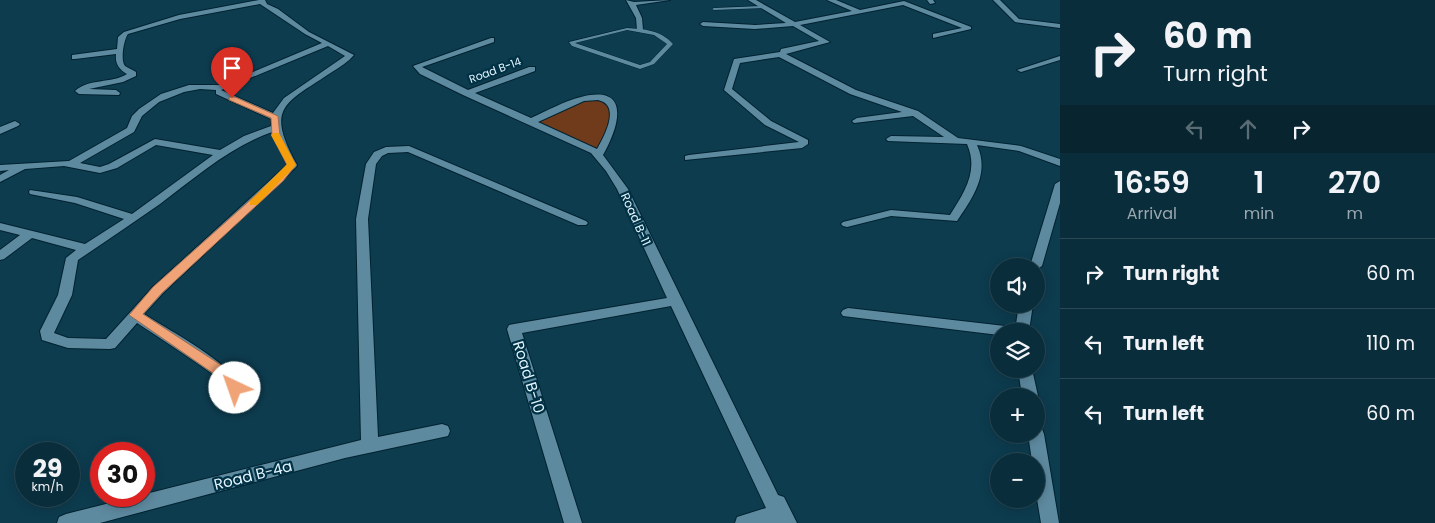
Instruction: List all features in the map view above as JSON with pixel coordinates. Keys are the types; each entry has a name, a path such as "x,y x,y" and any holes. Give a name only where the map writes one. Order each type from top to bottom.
{"street":[{"path":"640,30 641,25 630,2 667,0"},
{"path":"689,158 802,145 805,142 768,123 728,90 737,61 781,54 784,51 826,42 751,0"},
{"path":"830,0 860,12"},
{"path":"996,0 1017,21 1060,26"},
{"path":"116,93 79,91 84,88 118,81 133,74 120,65 122,37 132,31 179,17 262,1 327,44 350,55 289,98 281,106 275,123 276,136 292,165 288,170 158,290 110,344 68,343 47,336 47,331 65,294 72,258 133,218 241,140 275,123"},
{"path":"703,24 755,27 794,24 904,4 969,28 936,36"},
{"name":"Road B-11","path":"491,40 417,66 423,72 576,142 598,155 625,191 642,233 674,300 783,518"},
{"path":"71,164 131,130 137,120 137,116 145,107 178,91 194,87 224,87 327,44"},
{"path":"75,57 120,51"},
{"path":"781,54 853,92 915,112 956,141"},
{"path":"1021,70 1060,58"},
{"name":"Road B-14","path":"466,93 532,69"},
{"path":"219,92 275,123"},
{"path":"530,122 582,99 590,97 606,99 613,103 616,110 610,135 598,155"},
{"path":"857,120 915,112"},
{"path":"0,131 15,124"},
{"path":"891,139 956,141 1002,145 1042,155 1060,163"},
{"path":"0,168 71,164 104,169 113,166 155,142 220,154"},
{"path":"847,224 891,213 953,219 977,179 978,165 971,142"},
{"path":"370,446 362,218 371,164 378,154 391,149 408,149 582,223"},
{"path":"0,179 26,166"},
{"path":"1038,258 1060,184"},
{"path":"34,192 77,200 133,218"},
{"path":"0,226 85,248"},
{"path":"0,256 29,234"},
{"name":"Road B-10","path":"572,523 514,329 674,300"},
{"path":"848,313 990,329"},
{"path":"135,315 222,373 235,388"},
{"name":"Road B-4a","path":"66,523 370,446 442,431"},
{"path":"1037,443 1050,523"},
{"path":"744,523 783,518"}],"lane":[{"path":"714,9 762,6"},
{"path":"640,30 661,36 670,44 646,66 632,66 574,45 572,42 613,31 640,30"}],"shaded area":[{"path":"584,100 605,100 614,110 598,154 533,123"}],"slow traffic":[{"path":"253,203 280,179 292,165 276,135"}],"route":[{"path":"232,98 275,117 276,136 292,165 280,179 158,290 135,315 222,373 235,388"}]}
